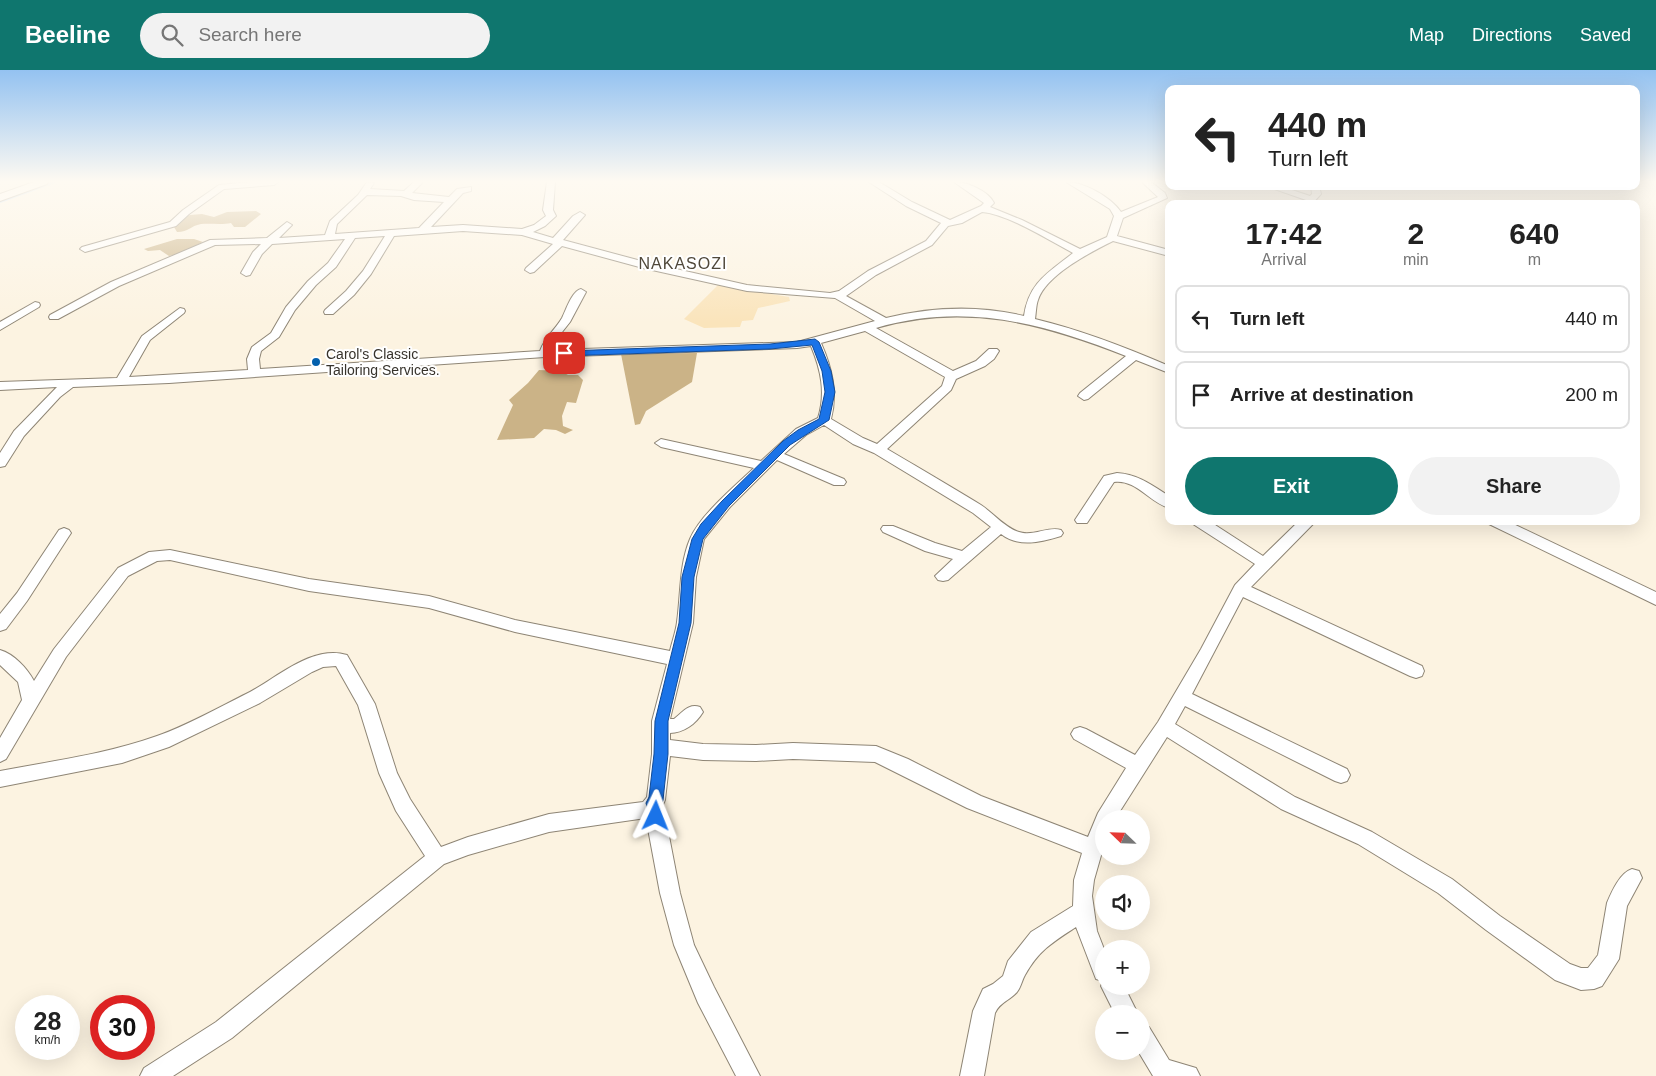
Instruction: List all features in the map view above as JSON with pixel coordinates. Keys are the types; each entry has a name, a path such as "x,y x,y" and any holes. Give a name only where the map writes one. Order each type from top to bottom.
{"street":[{"path":"85,249 156,229"},
{"path":"246,273 267,241 282,229"},
{"path":"329,237 332,229"},
{"path":"54,317 115,284 208,244 453,229"},
{"path":"481,229 522,232 643,265 748,288 830,296 843,293 872,273 929,243 934,239 939,229"},
{"path":"522,232 531,229"},
{"path":"530,270 564,236 568,229"},
{"path":"1034,229 1080,253"},
{"path":"1112,238 1113,229"},
{"path":"329,312 367,272 381,248 389,239 390,232"},
{"path":"254,373 253,359 256,350 276,335 290,309 312,283 332,265 352,235"},
{"path":"1029,321 1032,300 1038,289 1046,280 1080,253 1112,238 1165,252"},
{"path":"545,354 550,340 565,322 581,292"},
{"path":"837,295 883,320"},
{"path":"0,326 35,305"},
{"path":"121,381 146,338 180,311"},
{"path":"0,386 121,381 545,354 770,347 815,342 883,320 924,313 954,312 1029,321 1074,333 1165,368"},
{"path":"865,326 951,377"},
{"path":"815,342 826,371 830,392 824,420"},
{"path":"879,450 947,387 951,377 964,369 981,364 991,355 993,350"},
{"path":"1084,396 1134,356"},
{"path":"0,463 13,441 56,394 70,383"},
{"path":"824,420 858,441 879,450 978,510 999,528 1021,538 1034,538 1056,533"},
{"path":"152,1076 224,1030 436,858 468,846 549,823 648,809 656,800 662,726 668,691 685,623 688,577 697,539 725,504 769,460 801,432 824,420"},
{"path":"661,443 769,460 795,462 839,482"},
{"path":"1082,520 1109,478 1117,476 1128,478 1165,501"},
{"path":"1204,525 1264,563"},
{"path":"1110,810 1182,697 1240,588 1304,525"},
{"path":"1502,525 1656,599"},
{"path":"943,576 999,528"},
{"path":"888,529 930,548 964,558"},
{"path":"0,625 22,597 64,533"},
{"path":"0,754 60,653 123,572 154,556 170,555 309,585 429,602 524,628 677,659"},
{"path":"1240,588 1416,671"},
{"path":"0,656 22,673 28,683 31,700"},
{"path":"0,779 122,755 163,742 254,698 306,667 321,661 341,660 366,704 388,773 403,806 436,858"},
{"path":"1182,697 1341,775"},
{"path":"662,726 678,726 694,712"},
{"path":"1164,727 1288,803 1365,838 1445,886 1555,966 1581,979 1594,978 1608,959 1617,903 1632,878"},
{"path":"1080,734 1137,766"},
{"path":"661,746 704,752 756,753 793,751 876,754 902,765 974,802 1092,848"},
{"path":"653,803 670,897 684,945 709,1000 748,1076"},
{"path":"1095,841 1081,888 1082,912 1095,955"},
{"path":"972,1076 984,1011 990,997 1001,992 1011,983 1016,970 1038,939 1082,912"},
{"path":"1150,1050 1164,1073 1188,1076"}],"shaded area":[{"path":"175,229 188,229 184,231 177,232"},
{"path":"177,239 194,239 203,242 178,254 169,256 160,250 148,251 144,249"},
{"path":"718,285 789,297 790,301 758,308 753,320 742,321 740,327 704,328 684,319"},
{"path":"697,353 692,382 646,411 640,424 635,425 621,354"},
{"path":"539,370 561,371 568,375 578,375 583,380 576,403 567,402 562,416 563,426 573,430 565,434 556,430 544,429 534,438 497,440 513,405 509,400"}],"place":[{"name":"Carol's Classic Tailoring Services.","path":"316,362"}],"district":[{"name":"NAKASOZI","path":"683,263"}],"route":[{"path":"564,353 770,347 815,342 826,371 830,392 824,420 801,432 786,443 725,504 697,539 688,577 685,623 661,721 661,754 656,800 653,803 656,816"}]}
